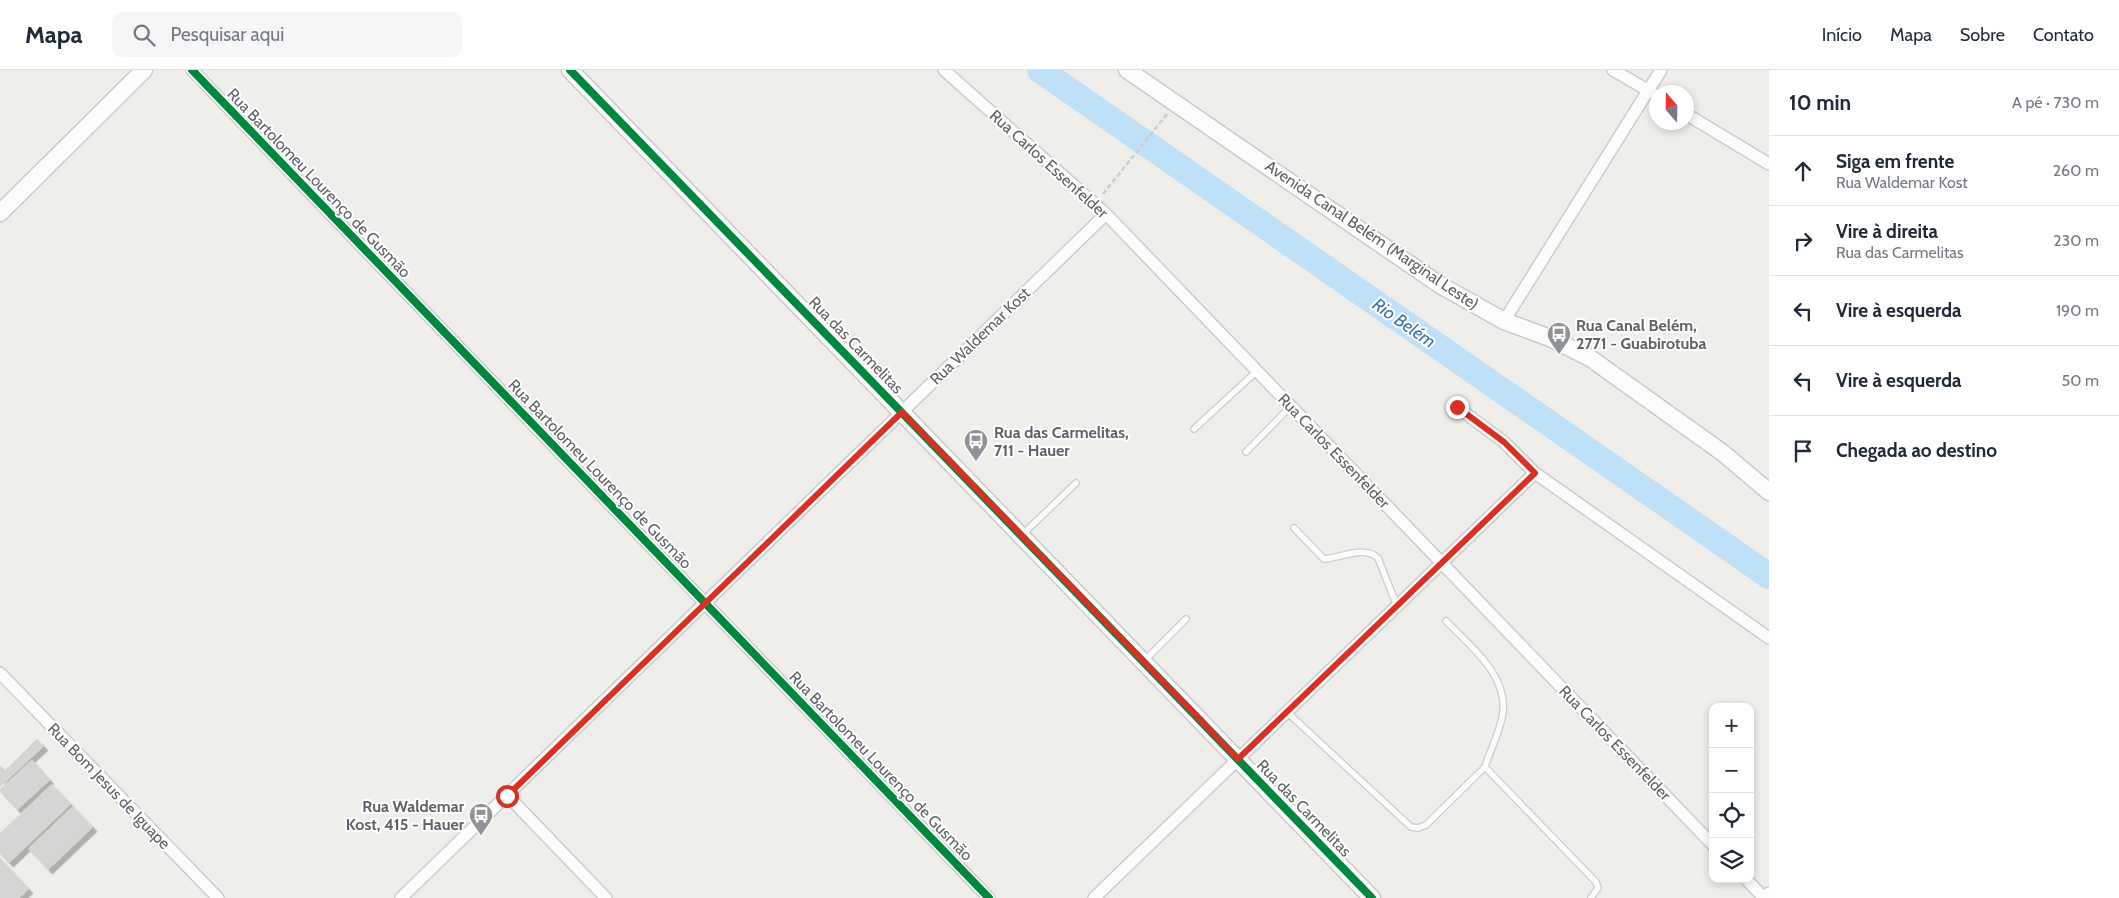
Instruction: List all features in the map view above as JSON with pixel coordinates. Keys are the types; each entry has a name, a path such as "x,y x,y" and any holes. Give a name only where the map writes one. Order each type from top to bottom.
{"street":[{"path":"0,213 144,70"},
{"name":"Rua Bartolomeu Lourenço de Gusmão","path":"192,70 989,898"},
{"name":"Rua das Carmelitas","path":"570,70 1372,898"},
{"name":"Rua Carlos Essenfelder","path":"944,70 1106,214 1709,841"},
{"name":"Avenida Canal Belém (Marginal Leste)","path":"1127,70 1440,285 1504,321 1550,338 1590,358 1722,453 1769,492"},
{"path":"1613,70 1649,91"},
{"path":"1656,85 1661,70"},
{"path":"1504,321 1649,99"},
{"path":"1694,119 1769,164"},
{"name":"Rua Waldemar Kost","path":"401,898 1106,214"},
{"path":"1457,407 1504,442 1535,473 1769,638"},
{"path":"1094,898 1535,473"},
{"name":"Rua Bom Jesus de Iguape","path":"0,673 218,898"},
{"path":"507,796 606,898"},
{"path":"1750,883 1764,898 1769,893"}],"lane":[{"path":"1194,428 1257,371"},
{"path":"1246,452 1291,406"},
{"path":"1021,536 1076,483"},
{"path":"1294,528 1324,559 1339,558 1367,551 1374,554 1378,558 1397,606"},
{"path":"1144,662 1186,619"},
{"path":"1287,712 1411,827 1418,828 1426,825 1485,767 1503,713 1502,692 1493,672 1446,621"},
{"path":"1485,767 1596,882 1598,888 1591,898"}],"path":[{"path":"1095,203 1158,125"}],"building":[{"path":"37,739 44,746 0,787 0,765 5,770"},
{"path":"32,760 50,780 17,810 0,792 0,789"},
{"path":"52,784 71,804 9,863 0,854 0,833"},
{"path":"73,806 93,827 48,870 28,849"},
{"path":"0,858 29,889 19,898 0,898"}],"waterway":[{"name":"Rio Belém","path":"1040,70 1769,576"}],"cycle path":[{"path":"192,70 989,898"},
{"path":"570,70 1372,898"}],"place":[{"name":"Rua Canal Belém, 2771 - Guabirotuba","path":"1559,355"},
{"name":"Rua das Carmelitas, 711 - Hauer","path":"976,462"},
{"name":"Rua Waldemar Kost, 415 - Hauer","path":"481,836"}],"route":[{"path":"507,796 902,412 1238,759 1535,473 1504,442 1457,407"}]}
